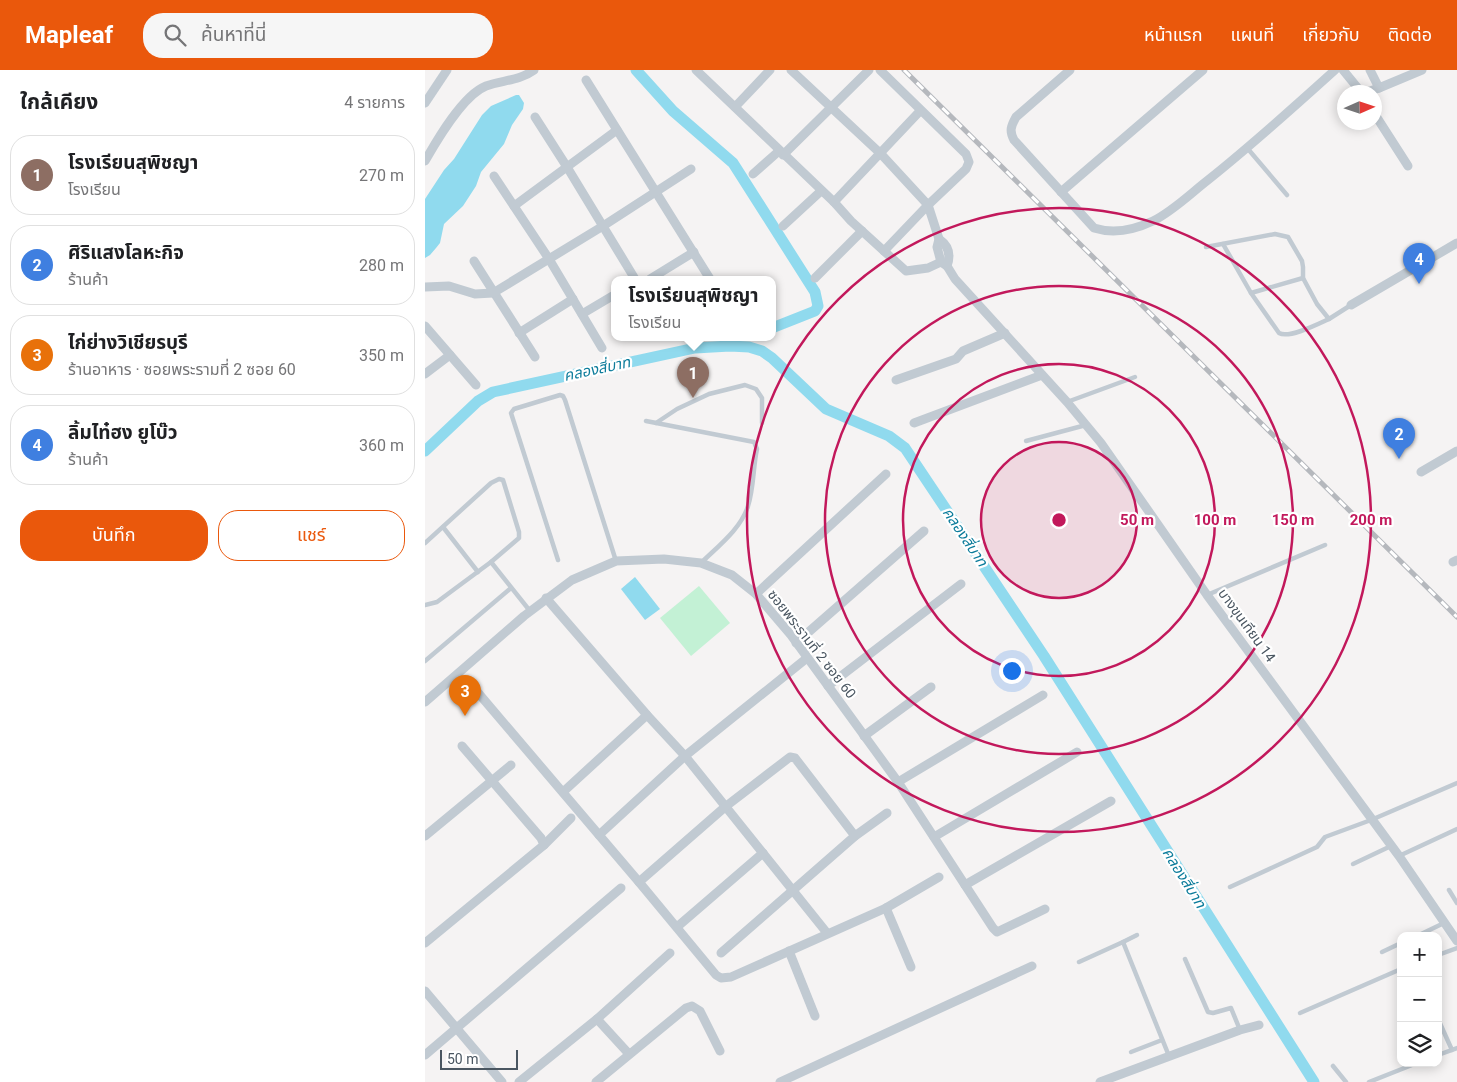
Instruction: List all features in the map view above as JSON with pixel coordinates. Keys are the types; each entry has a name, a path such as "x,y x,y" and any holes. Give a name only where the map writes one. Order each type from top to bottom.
{"street":[{"path":"425,104 428,90 447,70"},
{"path":"426,157 468,97 480,88 517,78 534,70"},
{"path":"696,70 862,231 906,271 946,266 937,247 939,239 928,205 881,154 791,70"},
{"path":"735,107 770,70"},
{"path":"753,174 781,153 832,108 869,70"},
{"path":"880,70 966,154 969,162 966,169 883,251"},
{"path":"1069,70 1016,118 1011,125 1010,133 1014,140 1094,228 1104,231 1119,231 1152,221 1164,214 1247,149 1335,70"},
{"path":"1061,192 1203,70"},
{"path":"1343,70 1355,85"},
{"path":"1370,70 1378,85"},
{"path":"1382,87 1422,70"},
{"path":"586,80 708,276"},
{"path":"834,202 920,111"},
{"path":"535,117 633,276"},
{"path":"1382,125 1408,166"},
{"path":"514,206 617,130"},
{"path":"425,287 449,286 475,294 493,293 549,260 691,169"},
{"path":"494,176 549,260 602,348"},
{"path":"783,226 821,191"},
{"path":"815,278 862,231"},
{"path":"1351,305 1457,244"},
{"path":"655,276 694,252"},
{"path":"474,260 535,357"},
{"name":"บางขุนเทียน 14","path":"946,266 955,279 1067,402 1101,443 1207,595 1399,856 1444,923 1456,936"},
{"path":"582,314 611,297"},
{"path":"519,333 573,299"},
{"path":"425,326 476,385"},
{"path":"896,380 956,359 963,350 1005,334"},
{"path":"425,374 450,355"},
{"path":"914,423 1042,375"},
{"path":"1421,472 1457,451"},
{"path":"756,594 886,474"},
{"path":"796,643 924,532"},
{"name":"ซอยพระรามที่ 2 ซอย 60","path":"425,702 530,611 572,580 616,562 664,559 701,563 732,575 756,594 796,643 897,782 993,928 997,932 1045,909"},
{"path":"828,686 961,584"},
{"path":"546,598 685,756 827,933"},
{"path":"599,835 685,756 807,658"},
{"path":"864,736 931,687"},
{"path":"474,688 716,975 721,978 731,977 886,908 939,877"},
{"path":"897,782 1043,694"},
{"path":"563,792 647,715"},
{"path":"462,746 541,838 544,845"},
{"path":"934,837 1077,752"},
{"path":"639,882 725,806 787,758 793,757 796,759 855,836"},
{"path":"425,836 511,765"},
{"path":"965,885 1111,801"},
{"path":"721,953 855,836 887,813"},
{"path":"425,943 544,845 571,818"},
{"path":"677,927 763,853"},
{"path":"425,1055 621,888"},
{"path":"886,908 911,967"},
{"path":"789,952 815,1016"},
{"path":"519,1082 597,1019 670,953"},
{"path":"780,1082 1032,966"},
{"path":"425,991 502,1082"},
{"path":"596,1082 681,1010 693,1006 701,1011 719,1051"},
{"path":"597,1019 629,1054"},
{"path":"1100,1082 1240,1030 1259,1025"}],"lane":[{"path":"1247,149 1287,195"},
{"path":"1206,247 1275,234 1288,238 1302,261 1303,278 1317,304 1329,319"},
{"path":"1223,244 1251,293 1282,335 1290,335 1329,319 1351,305"},
{"path":"1251,293 1303,278"},
{"path":"1067,402 1135,377"},
{"path":"656,423 677,409 709,394 745,385 755,390 761,398 762,424"},
{"path":"557,560 511,411 560,395 565,400 616,562"},
{"path":"645,421 754,442 756,445 749,506 737,526 701,563"},
{"path":"1027,441 1086,425"},
{"path":"425,543 491,484 499,479 503,480 519,535 516,542 437,602 425,605"},
{"path":"443,527 478,572"},
{"path":"1207,595 1325,546"},
{"path":"491,562 530,611"},
{"path":"425,661 511,588"},
{"path":"1230,887 1317,847 1325,837 1371,820 1457,783"},
{"path":"1399,856 1457,829"},
{"path":"1353,864 1391,846"},
{"path":"1449,890 1457,902"},
{"path":"1425,932 1444,923"},
{"path":"1079,962 1137,935"},
{"path":"1123,942 1169,1056"},
{"path":"1382,952 1397,945"},
{"path":"1442,954 1457,948"},
{"path":"1185,959 1208,1012 1213,1013 1231,1008 1240,1030"},
{"path":"1300,1013 1397,971"},
{"path":"1440,1022 1455,1049 1442,1054"},
{"path":"1131,1052 1162,1040"},
{"path":"1333,1066 1346,1082"},
{"path":"1369,1082 1407,1067"}],"green space":[{"path":"699,586 730,623 691,656 660,618"}],"water":[{"path":"519,95 524,103 523,109 512,125 504,144 481,172 476,186 463,206 444,224 440,243 425,258 425,199 444,170 454,159 482,115 491,106"},
{"path":"635,577 660,609 645,620 621,589"}],"waterway":[{"path":"636,70 673,111 733,163 815,292 818,306 815,311 776,326"},
{"name":"คลองสี่บาท","path":"425,451 478,401 493,392 695,348 730,346 749,347 762,351 772,358 826,409 889,436 905,448 1044,656 1314,1082"}],"railway":[{"path":"904,70 1457,617"}],"place":[{"name":"ลิ้มไท๋ฮง ยูโบ๊ว","path":"1419,284"},
{"name":"โรงเรียนสุพิชญา","path":"693,398"},
{"name":"ศิริแสงโลหะกิจ","path":"1399,459"},
{"name":"ไก่ย่างวิเชียรบุรี","path":"465,716"}]}
